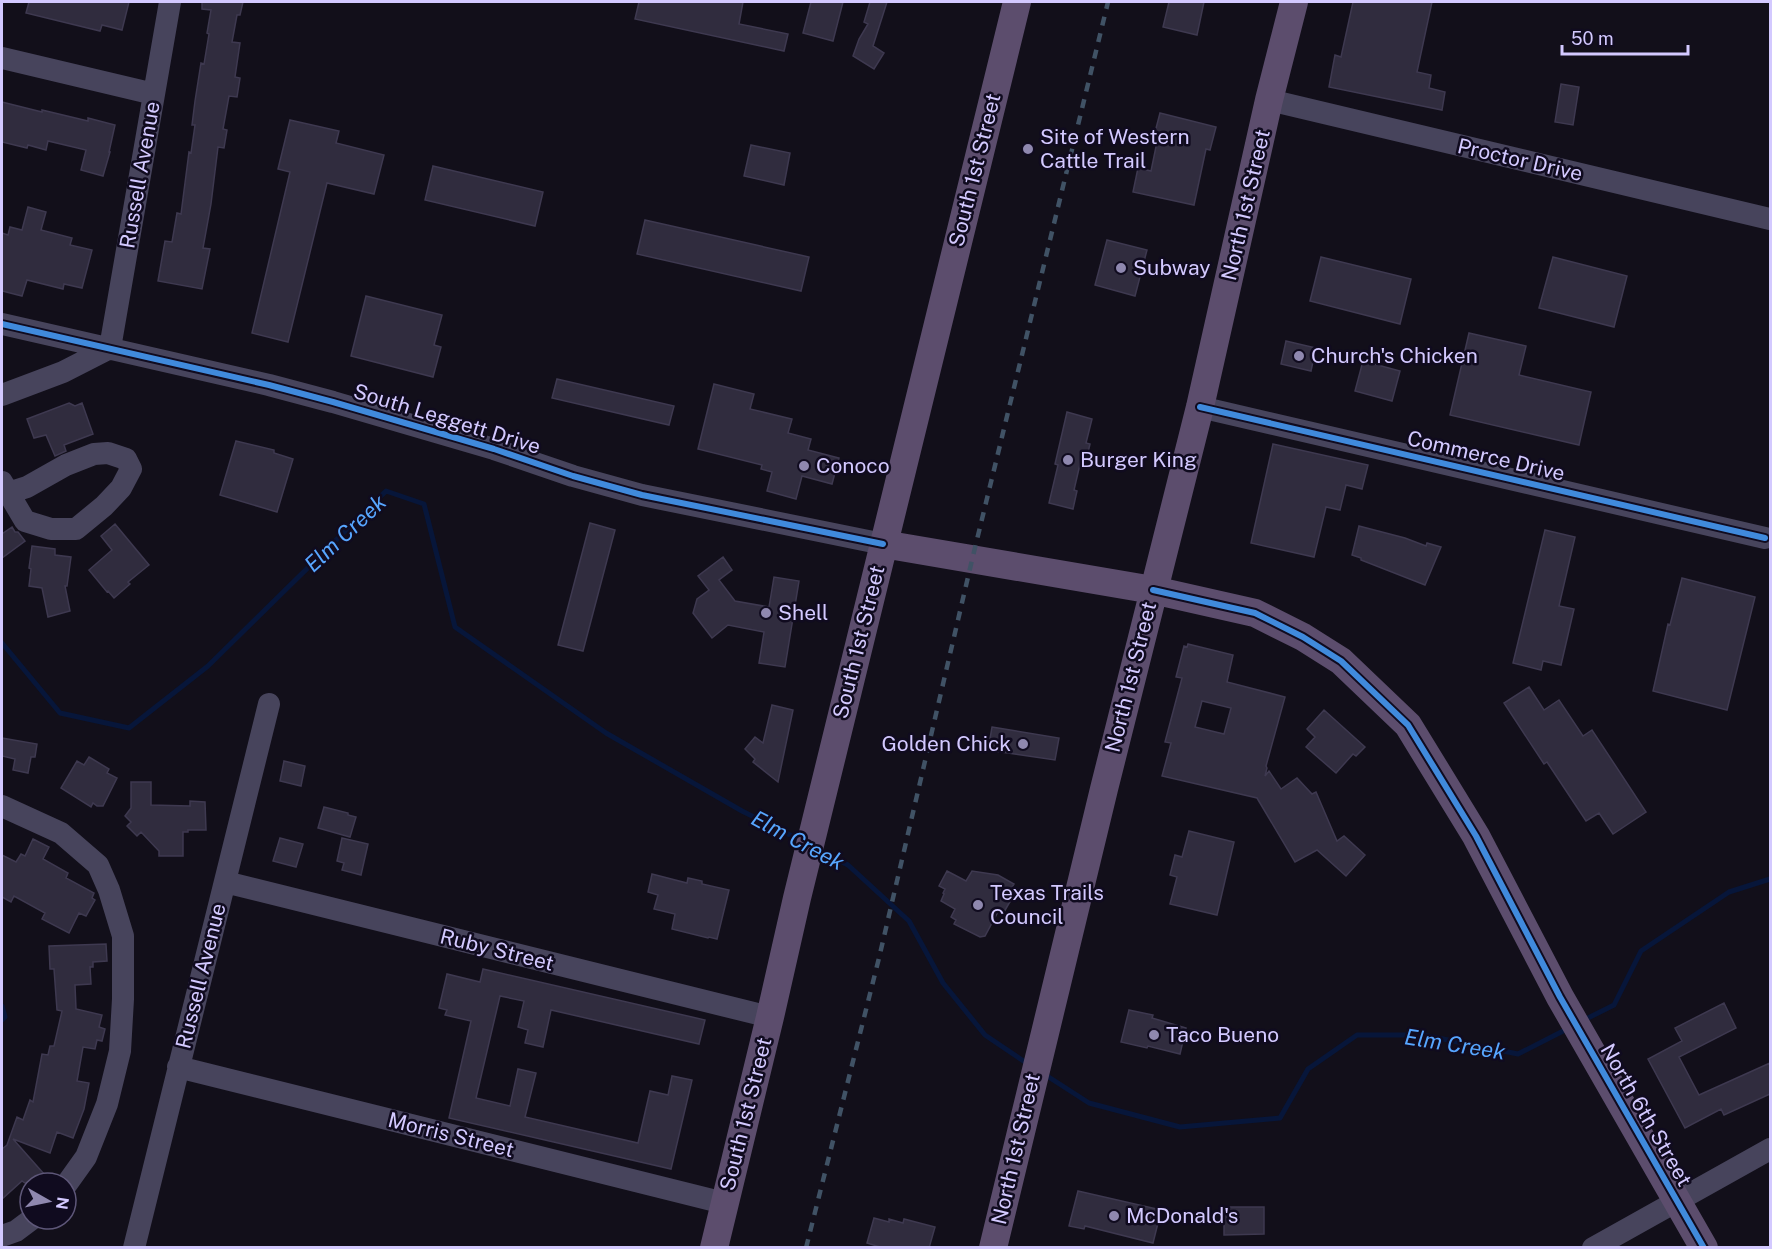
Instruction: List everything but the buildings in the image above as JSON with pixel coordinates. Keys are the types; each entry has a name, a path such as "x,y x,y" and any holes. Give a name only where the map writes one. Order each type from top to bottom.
{"main road":[{"name":"South 1st Street","path":"714,1248 799,888 1017,2"},
{"name":"North 1st Street","path":"993,1248 1153,590 1200,407 1269,100 1294,2"},
{"name":"South Leggett Drive","path":"883,544 1153,590"},
{"name":"North 6th Street","path":"1153,590 1255,613 1303,637 1341,661 1408,725 1476,836 1560,997 1704,1248"}],"street":[{"name":"Russell Avenue","path":"110,348 170,2"},
{"path":"2,58 154,94"},
{"name":"Proctor Drive","path":"1269,100 1770,219"},
{"name":"South Leggett Drive","path":"2,324 333,402 642,495 883,544"},
{"path":"2,395 63,372 110,348"},
{"name":"Commerce Drive","path":"1200,407 1765,538"},
{"path":"108,453 126,459 131,469 122,488 76,529 51,529 25,521 5,488 27,487 66,465 94,454 108,453"},
{"name":"Russell Avenue","path":"134,1248 269,704"},
{"path":"2,806 61,833 98,865 110,890 123,936 120,1052 107,1104 86,1158 76,1171"},
{"name":"Ruby Street","path":"225,882 770,1017"},
{"name":"Morris Street","path":"178,1067 724,1203"},
{"path":"1593,1248 1770,1149"},
{"path":"2,1236 18,1230"}],"waterway":[{"name":"Elm Creek","path":"2,643 60,713 129,728 208,666 386,491 424,504 455,627 606,733 742,811 802,841"},
{"name":"Elm Creek","path":"819,850 848,865 909,921 943,983 985,1035 1028,1064"},
{"name":"Elm Creek","path":"1582,1021 1614,1005 1641,951 1729,892 1770,879"},
{"name":"Elm Creek","path":"2,1006 5,1017 2,1020"},
{"name":"Elm Creek","path":"1044,1074 1089,1103 1180,1127 1280,1118 1308,1069 1357,1035 1423,1035 1518,1054 1569,1028"}],"railway":[{"path":"806,1248 879,958 972,560 1108,2"}],"cycle path":[{"path":"2,324 269,385 333,402 642,495 883,544"},
{"path":"1200,407 1765,538"},
{"path":"1153,590 1255,613 1303,637 1341,661 1408,725 1476,836 1560,997 1704,1248"}],"place":[{"name":"Site of Western Cattle Trail","path":"1028,149"},
{"name":"Subway","path":"1121,268"},
{"name":"Church's Chicken","path":"1299,356"},
{"name":"Burger King","path":"1068,460"},
{"name":"Conoco","path":"804,466"},
{"name":"Shell","path":"766,613"},
{"name":"Golden Chick","path":"1023,744"},
{"name":"Texas Trails Council","path":"978,905"},
{"name":"Taco Bueno","path":"1154,1035"},
{"name":"McDonald's","path":"1114,1216"}]}
